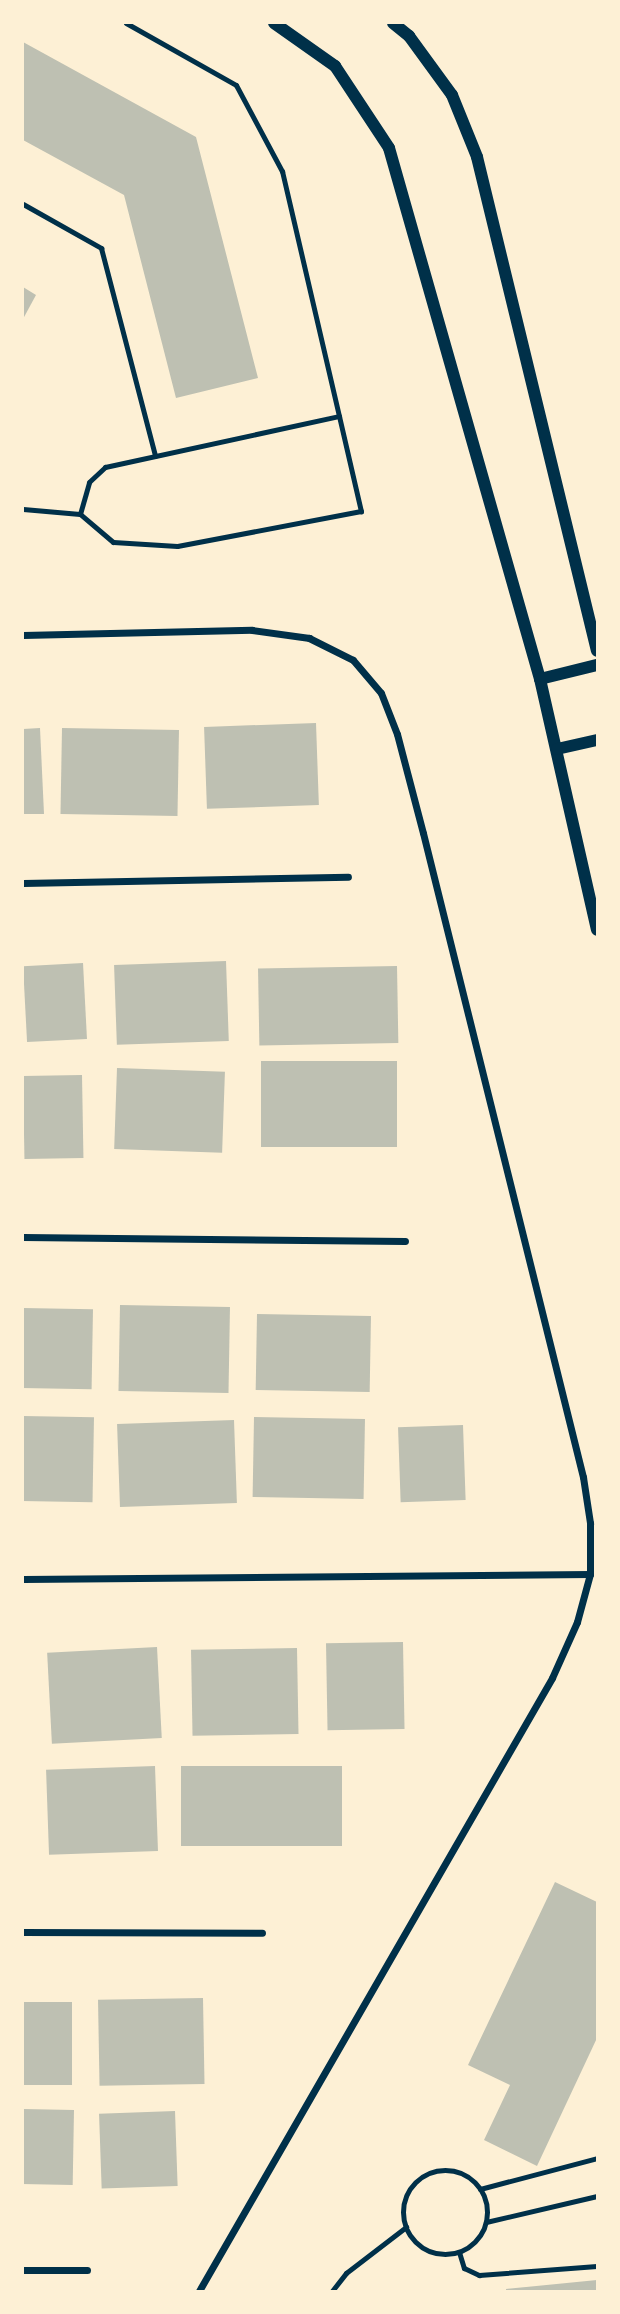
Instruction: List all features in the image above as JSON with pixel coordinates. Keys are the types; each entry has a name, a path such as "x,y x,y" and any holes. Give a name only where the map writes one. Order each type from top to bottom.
{"street":[{"path":"274,23 335,66 389,148 540,679 597,930"},
{"path":"393,23 409,36 452,96 477,157 597,651"},
{"path":"23,635 252,631 309,638 352,660 381,693 400,746 583,1477 590,1523 590,1574 577,1622 552,1678 199,2291"},
{"path":"540,679 597,665"},
{"path":"557,750 597,740"},
{"path":"23,883 348,877"},
{"path":"23,1237 405,1241"},
{"path":"23,1579 590,1574"},
{"path":"23,1932 262,1933"},
{"path":"23,2270 88,2270"}],"lane":[{"path":"23,509 80,514 113,542 177,546 361,511 282,171 260,125 236,85 126,23"},
{"path":"23,204 101,248 155,456"},
{"path":"80,514 89,482 105,467 339,416"},
{"path":"480,2189 597,2158"},
{"path":"432,2171 459,2171 480,2189 487,2204 486,2222 477,2240 459,2252 447,2254 422,2247 406,2227 404,2200 410,2188 432,2171"},
{"path":"486,2222 597,2196"},
{"path":"332,2291 346,2273 406,2227"},
{"path":"459,2252 464,2268 479,2275 597,2266"}],"building":[{"path":"23,42 196,137 258,378 176,398 124,195 23,140"},
{"path":"23,287 36,295 23,319"},
{"path":"316,723 319,805 207,809 204,727"},
{"path":"40,728 44,814 23,814 23,729"},
{"path":"62,728 179,730 177,816 60,814"},
{"path":"226,961 229,1041 117,1045 114,965"},
{"path":"83,963 87,1039 27,1042 23,966"},
{"path":"397,966 398,1043 259,1045 258,968"},
{"path":"261,1061 397,1061 397,1147 261,1147"},
{"path":"117,1068 225,1072 222,1153 114,1149"},
{"path":"82,1075 83,1158 24,1159 23,1076"},
{"path":"120,1305 230,1307 228,1393 118,1391"},
{"path":"23,1308 93,1309 92,1389 23,1388"},
{"path":"257,1314 371,1316 370,1392 256,1390"},
{"path":"23,1416 94,1417 93,1502 23,1501"},
{"path":"254,1417 365,1419 364,1499 253,1497"},
{"path":"234,1420 237,1503 120,1507 117,1424"},
{"path":"463,1425 466,1500 401,1502 398,1427"},
{"path":"403,1642 405,1729 328,1730 326,1643"},
{"path":"157,1647 162,1738 52,1744 47,1653"},
{"path":"297,1648 299,1734 193,1736 191,1650"},
{"path":"155,1766 158,1851 49,1855 46,1770"},
{"path":"181,1766 342,1766 342,1846 181,1846"},
{"path":"555,1882 597,1902 597,2038 537,2166 484,2140 510,2085 468,2065"},
{"path":"203,1998 205,2084 100,2086 98,2000"},
{"path":"23,2002 72,2002 72,2085 23,2085"},
{"path":"23,2109 74,2110 73,2185 23,2184"},
{"path":"175,2111 178,2186 102,2189 99,2114"},
{"path":"597,2280 597,2291 506,2291 506,2289"}]}
